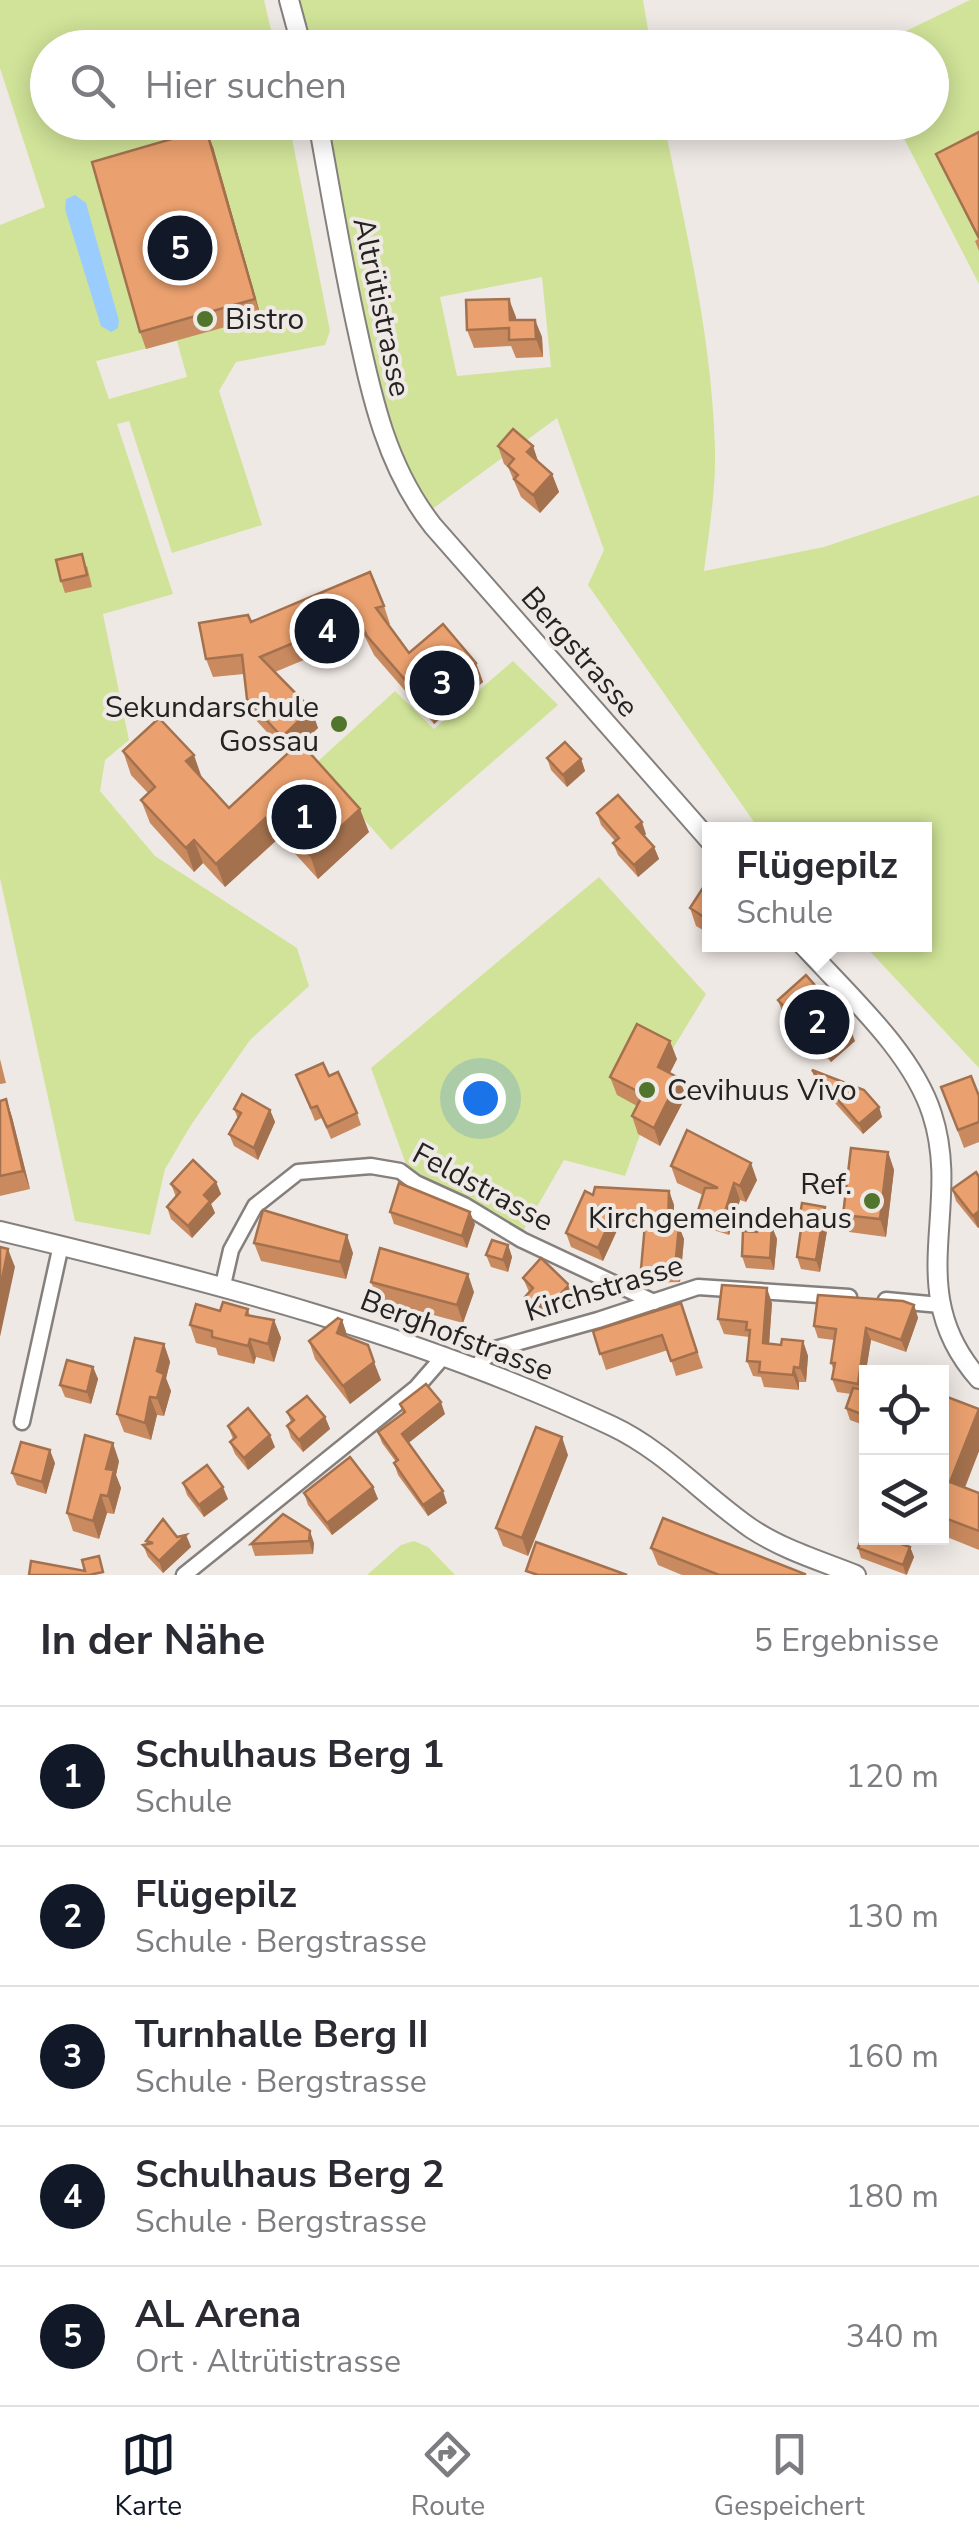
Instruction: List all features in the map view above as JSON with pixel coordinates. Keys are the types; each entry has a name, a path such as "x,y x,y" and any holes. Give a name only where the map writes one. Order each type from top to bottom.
{"street":[{"path":"289,0 297,30"},
{"name":"Altrütistrasse","path":"321,140 372,402 412,497"},
{"name":"Bergstrasse","path":"412,497 433,526 702,832"},
{"path":"809,952 886,1038 926,1097 940,1154 936,1258 940,1305 955,1346 979,1378"},
{"name":"Feldstrasse","path":"223,1285 232,1250 254,1206 298,1172 371,1166 400,1171 522,1240 654,1302"},
{"name":"Berghofstrasse","path":"0,1230 338,1318 473,1369 626,1433 659,1454 756,1532 856,1575"},
{"path":"22,1422 61,1245"},
{"name":"Kirchstrasse","path":"473,1369 496,1349 698,1287 940,1305"},
{"path":"189,1573 416,1388 443,1357"}],"green space":[{"path":"0,0 264,0 271,30 30,30 30,140 292,140 330,331 325,345 236,362 219,391 262,525 172,553 129,421 117,424 173,594 103,614 129,740 105,760 100,791 155,856 297,948 309,986 250,1040 191,1125 165,1169 150,1235 75,1221 0,878 0,225 45,207 0,68","holes":["177,341 187,377 109,399 96,361"]},
{"path":"289,0 643,0 648,30 297,30"},
{"path":"970,0 979,0 979,284 905,140 949,140 949,30 908,30"},
{"path":"322,140 667,140 697,285 713,408 714,480 704,571 824,547 979,495 979,1068 871,952 932,952 932,822 754,822 588,585 604,550 557,418 424,515 397,468","holes":["542,277 551,367 457,376 440,297"]},
{"path":"513,661 558,705 391,850 315,764 395,691 434,729"},
{"path":"599,877 706,994 669,1055 625,1176 564,1160 523,1231 407,1167 371,1068"},
{"path":"414,1541 428,1547 455,1575 367,1575 401,1545"}],"water":[{"path":"75,195 86,203 119,321 118,328 111,332 101,326 65,209 66,199"}],"building":[{"path":"979,132 979,238 936,154"},
{"path":"168,140 209,140 255,299 140,332 92,162"},
{"path":"509,299 510,320 535,320 536,339 509,340 509,328 467,330 466,300"},
{"path":"513,429 533,446 527,452 552,474 533,495 514,479 518,475 508,466 514,459 498,446"},
{"path":"82,554 87,575 61,581 56,560"},
{"path":"370,572 384,606 376,608 409,653 443,624 476,663 427,705 367,636 357,616 260,657 311,709 282,737 247,699 242,655 206,659 199,623 248,615 251,622"},
{"path":"159,718 194,755 186,761 229,808 300,742 360,809 310,855 271,813 216,864 194,840 186,848 141,800 155,787 123,751"},
{"path":"565,742 581,759 563,775 547,758"},
{"path":"618,795 642,822 636,827 654,847 634,865 613,843 619,838 597,813"},
{"path":"702,889 702,916 690,908"},
{"path":"806,975 848,1023 824,1044 810,1028 806,1031 778,1000"},
{"path":"637,1024 670,1041 658,1067 679,1078 654,1128 632,1116 643,1094 610,1077"},
{"path":"323,1063 329,1076 338,1072 357,1113 327,1127 317,1106 311,1108 296,1075"},
{"path":"812,1070 864,1090 879,1107 859,1124"},
{"path":"971,1076 979,1096 979,1122 958,1130 941,1087"},
{"path":"242,1094 270,1110 254,1148 229,1134 241,1113 234,1109"},
{"path":"6,1099 23,1171 0,1176 0,1101"},
{"path":"687,1130 751,1163 740,1186 734,1183 723,1218 698,1211 705,1188 718,1188 671,1166"},
{"path":"851,1148 888,1152 880,1219 843,1215"},
{"path":"193,1160 216,1182 204,1195 210,1201 188,1226 167,1207 180,1192 171,1184"},
{"path":"976,1172 979,1211 973,1216 952,1189"},
{"path":"399,1183 470,1212 462,1236 390,1212"},
{"path":"595,1187 669,1191 668,1225 679,1226 675,1268 641,1269 646,1213 615,1211 598,1248 566,1233 585,1191 593,1195"},
{"path":"802,1203 825,1207 816,1260 797,1257"},
{"path":"263,1210 347,1235 340,1262 254,1243"},
{"path":"757,1226 772,1227 770,1258 742,1256 743,1231 757,1232"},
{"path":"492,1240 508,1245 503,1260 486,1255"},
{"path":"0,1247 8,1249 0,1289"},
{"path":"380,1248 468,1274 457,1305 371,1282"},
{"path":"541,1258 569,1285 552,1303 547,1298 537,1308 525,1297 533,1288 523,1278"},
{"path":"722,1285 767,1288 763,1343 781,1345 782,1339 803,1341 800,1368 794,1367 793,1375 759,1372 760,1362 747,1361 747,1322 718,1319"},
{"path":"818,1295 914,1305 901,1340 866,1328 858,1384 832,1379 836,1329 814,1326"},
{"path":"223,1302 248,1309 246,1315 274,1320 268,1344 250,1339 248,1346 212,1337 212,1331 190,1325 196,1304 220,1311"},
{"path":"681,1303 697,1352 671,1361 662,1335 600,1354 593,1331"},
{"path":"338,1318 342,1320 337,1333 368,1345 374,1362 343,1386 309,1341"},
{"path":"135,1338 164,1344 157,1371 164,1374 157,1398 150,1397 145,1423 117,1414"},
{"path":"67,1360 93,1367 87,1392 60,1385"},
{"path":"426,1384 441,1402 402,1434 443,1491 423,1505 378,1432 405,1412 400,1404"},
{"path":"853,1388 859,1389 859,1413 846,1408"},
{"path":"307,1396 325,1417 299,1440 287,1426 294,1420 287,1412"},
{"path":"949,1398 979,1409 950,1482 979,1493 979,1531 949,1520"},
{"path":"248,1408 270,1435 244,1458 230,1442 236,1437 228,1426"},
{"path":"536,1427 562,1437 522,1538 496,1528"},
{"path":"85,1435 113,1443 106,1469 114,1470 108,1496 101,1495 93,1521 67,1513"},
{"path":"21,1442 50,1450 42,1482 12,1473"},
{"path":"350,1457 373,1487 327,1523 304,1493"},
{"path":"207,1465 223,1487 199,1505 183,1483"},
{"path":"283,1514 310,1531 309,1541 251,1544"},
{"path":"663,1518 805,1575 719,1575 651,1548"},
{"path":"163,1519 177,1537 186,1535 159,1561 143,1545 153,1543 146,1541"},
{"path":"536,1542 627,1575 538,1575 526,1571"},
{"path":"859,1545 910,1547 903,1565 858,1548"},
{"path":"99,1556 103,1572 29,1575 31,1561 85,1571 82,1560"}],"place":[{"name":"AL Arena","path":"180,248"},
{"name":"Bistro","path":"205,319"},
{"name":"Schulhaus Berg 2","path":"327,631"},
{"name":"Turnhalle Berg II","path":"442,683"},
{"name":"Sekundarschule Gossau","path":"339,724"},
{"name":"Schulhaus Berg 1","path":"304,817"},
{"name":"Flügepilz","path":"817,1022"},
{"name":"Cevihuus Vivo","path":"647,1090"},
{"name":"Ref. Kirchgemeindehaus","path":"872,1201"}]}
